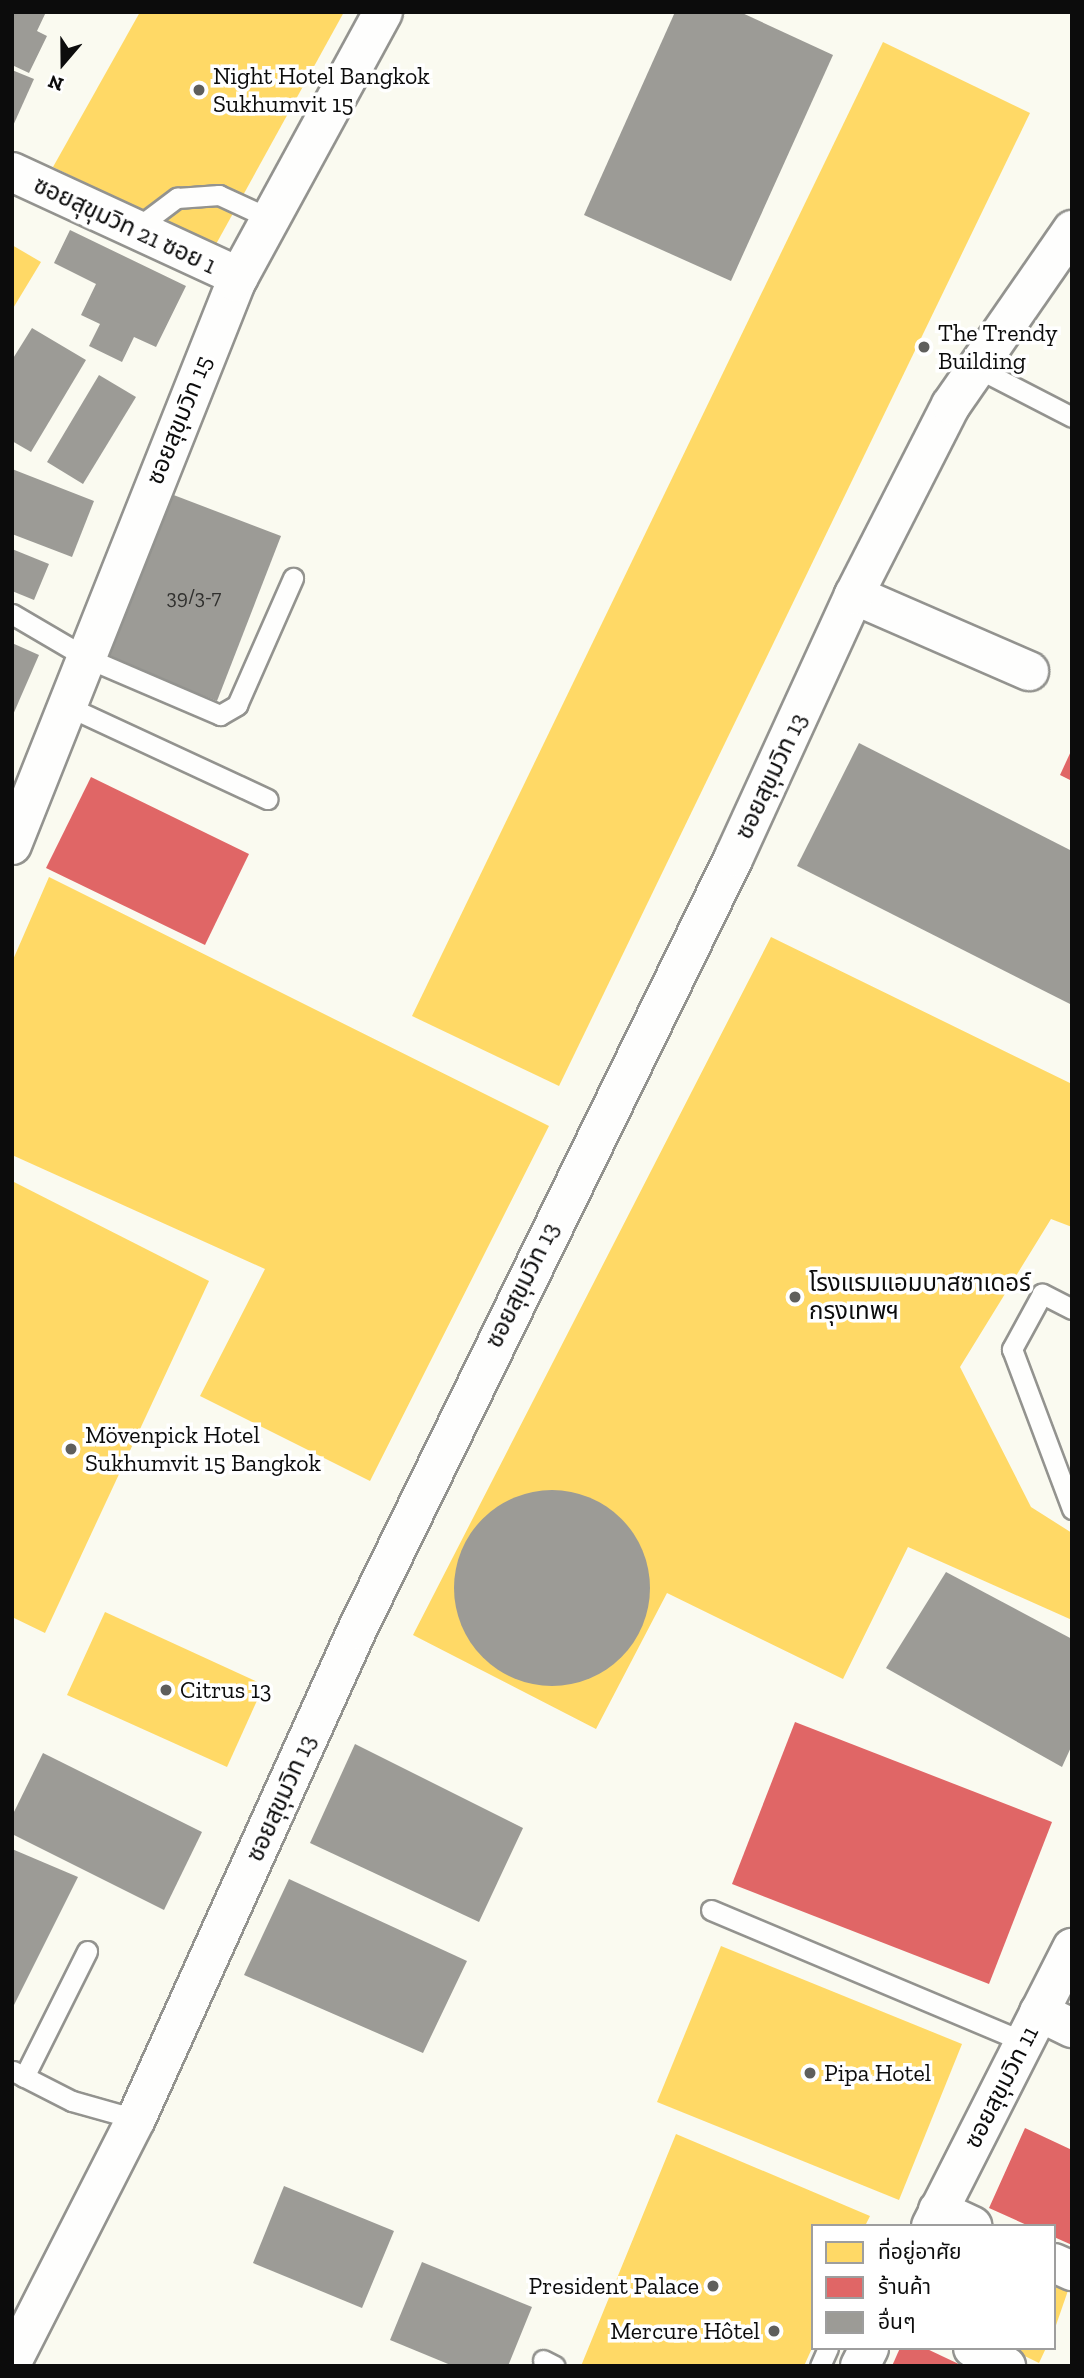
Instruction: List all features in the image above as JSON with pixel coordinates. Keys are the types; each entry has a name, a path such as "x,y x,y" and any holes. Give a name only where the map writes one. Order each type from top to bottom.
{"street":[{"name":"ซอยสุขุมวิท 15","path":"12,845 239,277 383,12"},
{"name":"ซอยสุขุมวิท 21 ซอย 1","path":"12,172 139,235 239,277"},
{"name":"ซอยสุขุมวิท 13","path":"12,2362 136,2119 357,1630 734,857 854,595 951,405 1072,230"},
{"path":"854,595 1029,671"},
{"name":"ซอยสุขุมวิท 11","path":"934,2218 1045,2027 1072,1948"},
{"path":"934,2218 963,2224"},
{"path":"1056,2264 1072,2271"},
{"path":"860,2366 868,2350"},
{"path":"977,2350 1006,2366"}],"lane":[{"path":"139,235 146,221 177,198 219,195 271,219"},
{"path":"977,368 1072,417"},
{"path":"12,614 87,658 220,715 237,705 293,578"},
{"path":"67,706 267,799"},
{"path":"1072,1309 1042,1294 1012,1349 1072,1509"},
{"path":"711,1910 1045,2027"},
{"path":"87,1951 18,2074 72,2101 136,2119"},
{"path":"820,2366 827,2350"}],"building: ที่อยู่อาศัย":[{"name":"Night Hotel Bangkok Sukhumvit 15","path":"140,12 344,12 215,246 53,167"},
{"path":"883,42 1030,113 559,1086 412,1016"},
{"path":"12,245 41,262 12,310"},
{"path":"49,877 549,1126 370,1481 200,1396 265,1269 12,1155 12,962"},
{"name":"โรงแรมแอมบาสซาเดอร์ กรุงเทพฯ","path":"771,937 1072,1084 1072,1227 1051,1219 960,1367 1031,1507 1072,1533 1072,1620 908,1547 843,1679 667,1593 596,1729 413,1635"},
{"name":"Mövenpick Hotel Sukhumvit 15 Bangkok","path":"12,1181 209,1281 45,1633 12,1617"},
{"name":"Citrus 13","path":"105,1612 264,1685 227,1767 67,1695"},
{"name":"Pipa Hotel","path":"721,1946 962,2044 899,2200 657,2102"},
{"name":"President Palace","path":"676,2134 870,2216 866,2224 811,2224 811,2350 804,2366 581,2366"},
{"path":"1056,2272 1072,2279 1056,2325"},
{"path":"1012,2350 1045,2350 1039,2363"}],"building: ร้านค้า":[{"path":"1072,749 1072,781 1060,775"},
{"path":"91,777 249,854 205,945 46,868"},
{"path":"795,1722 1052,1822 989,1984 732,1884"},
{"path":"1025,2128 1072,2150 1072,2245 1056,2238 1056,2224 1025,2224 989,2208"},
{"path":"899,2350 929,2350 963,2366 892,2366"}],"building: อื่นๆ":[{"path":"12,12 46,12 37,31 47,36 29,73 12,65"},
{"path":"675,12 740,12 833,55 731,281 584,215"},
{"path":"12,70 34,79 12,128"},
{"path":"70,230 186,286 156,347 134,337 122,362 89,346 100,324 81,315 96,284 54,263"},
{"path":"32,328 86,360 31,452 12,441 12,360"},
{"path":"99,375 136,397 83,484 47,462"},
{"path":"12,469 94,501 72,557 12,534"},
{"path":"171,494 281,536 217,701 108,659"},
{"path":"12,549 49,564 34,600 12,591"},
{"path":"12,643 39,655 12,717"},
{"path":"859,743 1072,851 1072,1005 797,866"},
{"path":"552,1490 571,1491 590,1497 622,1518 643,1550 649,1569 649,1607 643,1626 622,1658 590,1679 571,1685 552,1686 533,1685 514,1679 482,1658 461,1626 455,1607 454,1588 455,1569 461,1550 482,1518 514,1497 533,1491"},
{"path":"946,1572 1072,1639 1072,1745 1062,1767 886,1668"},
{"path":"355,1744 523,1828 479,1922 310,1843"},
{"path":"43,1753 202,1832 164,1910 12,1834 12,1816"},
{"path":"12,1849 78,1877 12,2009"},
{"path":"289,1879 467,1961 423,2053 244,1975"},
{"path":"284,2186 394,2231 362,2308 253,2263"},
{"path":"422,2262 532,2307 508,2366 453,2366 390,2340"}],"place":[{"name":"Night Hotel Bangkok Sukhumvit 15","path":"199,90"},
{"name":"The Trendy Building","path":"924,347"},
{"name":"โรงแรมแอมบาสซาเดอร์ กรุงเทพฯ","path":"795,1297"},
{"name":"Mövenpick Hotel Sukhumvit 15 Bangkok","path":"71,1449"},
{"name":"Citrus 13","path":"166,1690"},
{"name":"Pipa Hotel","path":"810,2073"},
{"name":"President Palace","path":"713,2286"},
{"name":"Mercure Hôtel","path":"774,2331"}]}
